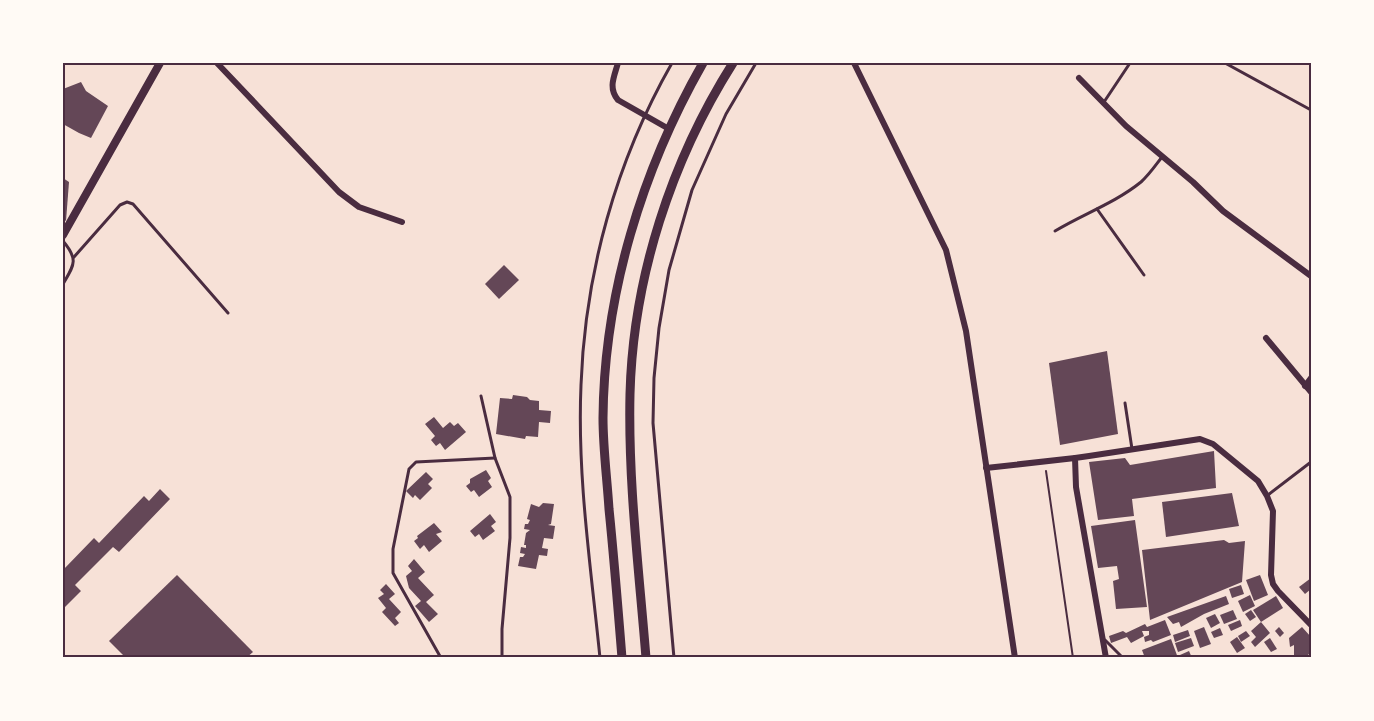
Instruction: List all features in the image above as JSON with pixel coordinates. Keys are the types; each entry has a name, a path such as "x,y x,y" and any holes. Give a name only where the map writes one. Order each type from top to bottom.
{"main road":[{"path":"622,658 604,440 606,366 612,315 626,250 641,200 669,129 704,63"},
{"path":"646,658 630,445 631,368 636,320 650,254 670,191 699,123 733,63"}],"street":[{"path":"63,234 160,63"},
{"path":"217,63 339,192 359,207 402,222"},
{"path":"618,63 611,86 618,100 669,129"},
{"path":"854,63 946,250 952,270 966,331 1015,658"},
{"path":"1079,78 1103,104 1162,158 1247,230 1311,276"},
{"path":"1266,338 1311,392"},
{"path":"1305,386 1311,378"},
{"path":"986,468 1205,440 1258,481 1267,496 1273,511 1271,575 1273,584 1311,625"},
{"path":"1075,458 1076,487 1106,658"}],"lane":[{"path":"600,658 582,459 580,386 584,334 600,241 611,202 645,116 672,63"},
{"path":"674,658 653,423 658,328 669,270 692,190 726,114 756,63"},
{"path":"1103,104 1130,63"},
{"path":"1225,63 1311,110"},
{"path":"1055,231 1110,203 1142,182 1162,158"},
{"path":"63,284 73,266 74,257 120,205 127,202 133,204 228,313"},
{"path":"1097,209 1144,275"},
{"path":"63,241 74,257"},
{"path":"481,396 495,458 510,497 510,538 502,628 502,658"},
{"path":"1125,403 1132,449"},
{"path":"441,658 393,573 393,549 409,469 416,462 495,458"},
{"path":"1267,496 1311,462"},
{"path":"1102,637 1123,658"}],"path":[{"path":"1045,462 1073,658"}],"building":[{"path":"81,82 86,91 108,106 91,138 63,124 63,89"},
{"path":"63,178 69,182 66,221 63,219"},
{"path":"504,265 519,280 499,299 485,284"},
{"path":"1107,351 1118,434 1060,445 1049,363"},
{"path":"513,395 539,401 539,410 551,411 550,423 539,422 538,437 526,436 525,439 496,434 500,398 512,399"},
{"path":"434,417 443,428 450,422 454,426 458,423 466,432 445,450 440,443 436,446 431,440 435,436 425,424"},
{"path":"1214,451 1216,488 1132,499 1134,516 1098,520 1089,462 1125,458 1130,465"},
{"path":"486,470 491,478 488,481 492,487 479,497 474,490 471,492 466,486 470,483 470,479"},
{"path":"426,472 433,479 428,484 432,488 420,500 415,495 413,498 406,491"},
{"path":"160,489 170,499 119,552 113,547 75,585 81,591 63,609 63,570 94,538 99,543 144,496 149,501"},
{"path":"1232,493 1239,526 1166,537 1162,502"},
{"path":"543,503 554,504 551,524 548,525 555,526 553,539 544,538 542,548 548,549 547,556 539,555 536,569 518,566 520,557 525,554 520,553 521,547 526,548 524,545 526,533 530,530 524,529 525,524 528,524 530,520 527,519 531,504 539,507"},
{"path":"490,514 496,522 491,526 495,531 483,540 479,534 475,537 470,531"},
{"path":"1135,520 1147,607 1116,609 1113,581 1119,579 1117,566 1098,568 1091,526"},
{"path":"434,523 442,532 436,534 442,541 429,552 424,545 420,549 414,541"},
{"path":"1224,540 1229,543 1245,541 1242,582 1150,620 1142,550"},
{"path":"414,559 425,572 418,578 434,595 426,602 438,614 429,622 415,606 421,601 409,588 406,576 412,571 408,566"},
{"path":"177,575 253,652 246,658 126,658 109,641"},
{"path":"1260,575 1268,595 1254,601 1246,580"},
{"path":"1311,578 1311,589 1305,594 1299,587"},
{"path":"386,584 395,594 389,599 401,612 395,618 399,623 395,626 382,612 386,608 378,598 384,594 380,590"},
{"path":"1241,585 1244,594 1232,598 1229,589"},
{"path":"1250,595 1255,606 1243,612 1238,601"},
{"path":"1226,596 1229,604 1181,627 1179,622 1173,624 1167,617"},
{"path":"1276,596 1283,608 1261,622 1253,610"},
{"path":"1233,610 1237,619 1224,624 1220,615"},
{"path":"1251,610 1256,617 1250,621 1245,614"},
{"path":"1215,614 1220,623 1211,628 1206,618"},
{"path":"1165,620 1171,635 1153,642 1151,640 1145,642 1144,637 1149,635 1149,631 1142,631 1144,636 1131,643 1127,637 1111,643 1109,636"},
{"path":"1240,620 1242,626 1231,631 1228,625"},
{"path":"1261,622 1270,633 1255,647 1251,642 1256,637 1251,631"},
{"path":"1204,627 1211,644 1200,648 1194,631"},
{"path":"1279,627 1284,633 1280,637 1275,631"},
{"path":"1302,627 1311,637 1311,652 1307,656 1294,656 1294,645 1290,647 1289,638"},
{"path":"1220,628 1223,635 1214,638 1211,632"},
{"path":"1188,630 1190,636 1175,642 1173,635"},
{"path":"1246,631 1250,636 1241,642 1238,636"},
{"path":"1237,637 1245,648 1237,653 1230,642"},
{"path":"1191,638 1194,646 1178,652 1175,643"},
{"path":"1270,638 1277,649 1271,652 1264,642"},
{"path":"1171,639 1178,658 1150,658 1155,655 1145,658 1142,650"},
{"path":"1189,651 1192,658 1181,658 1180,655"}]}
